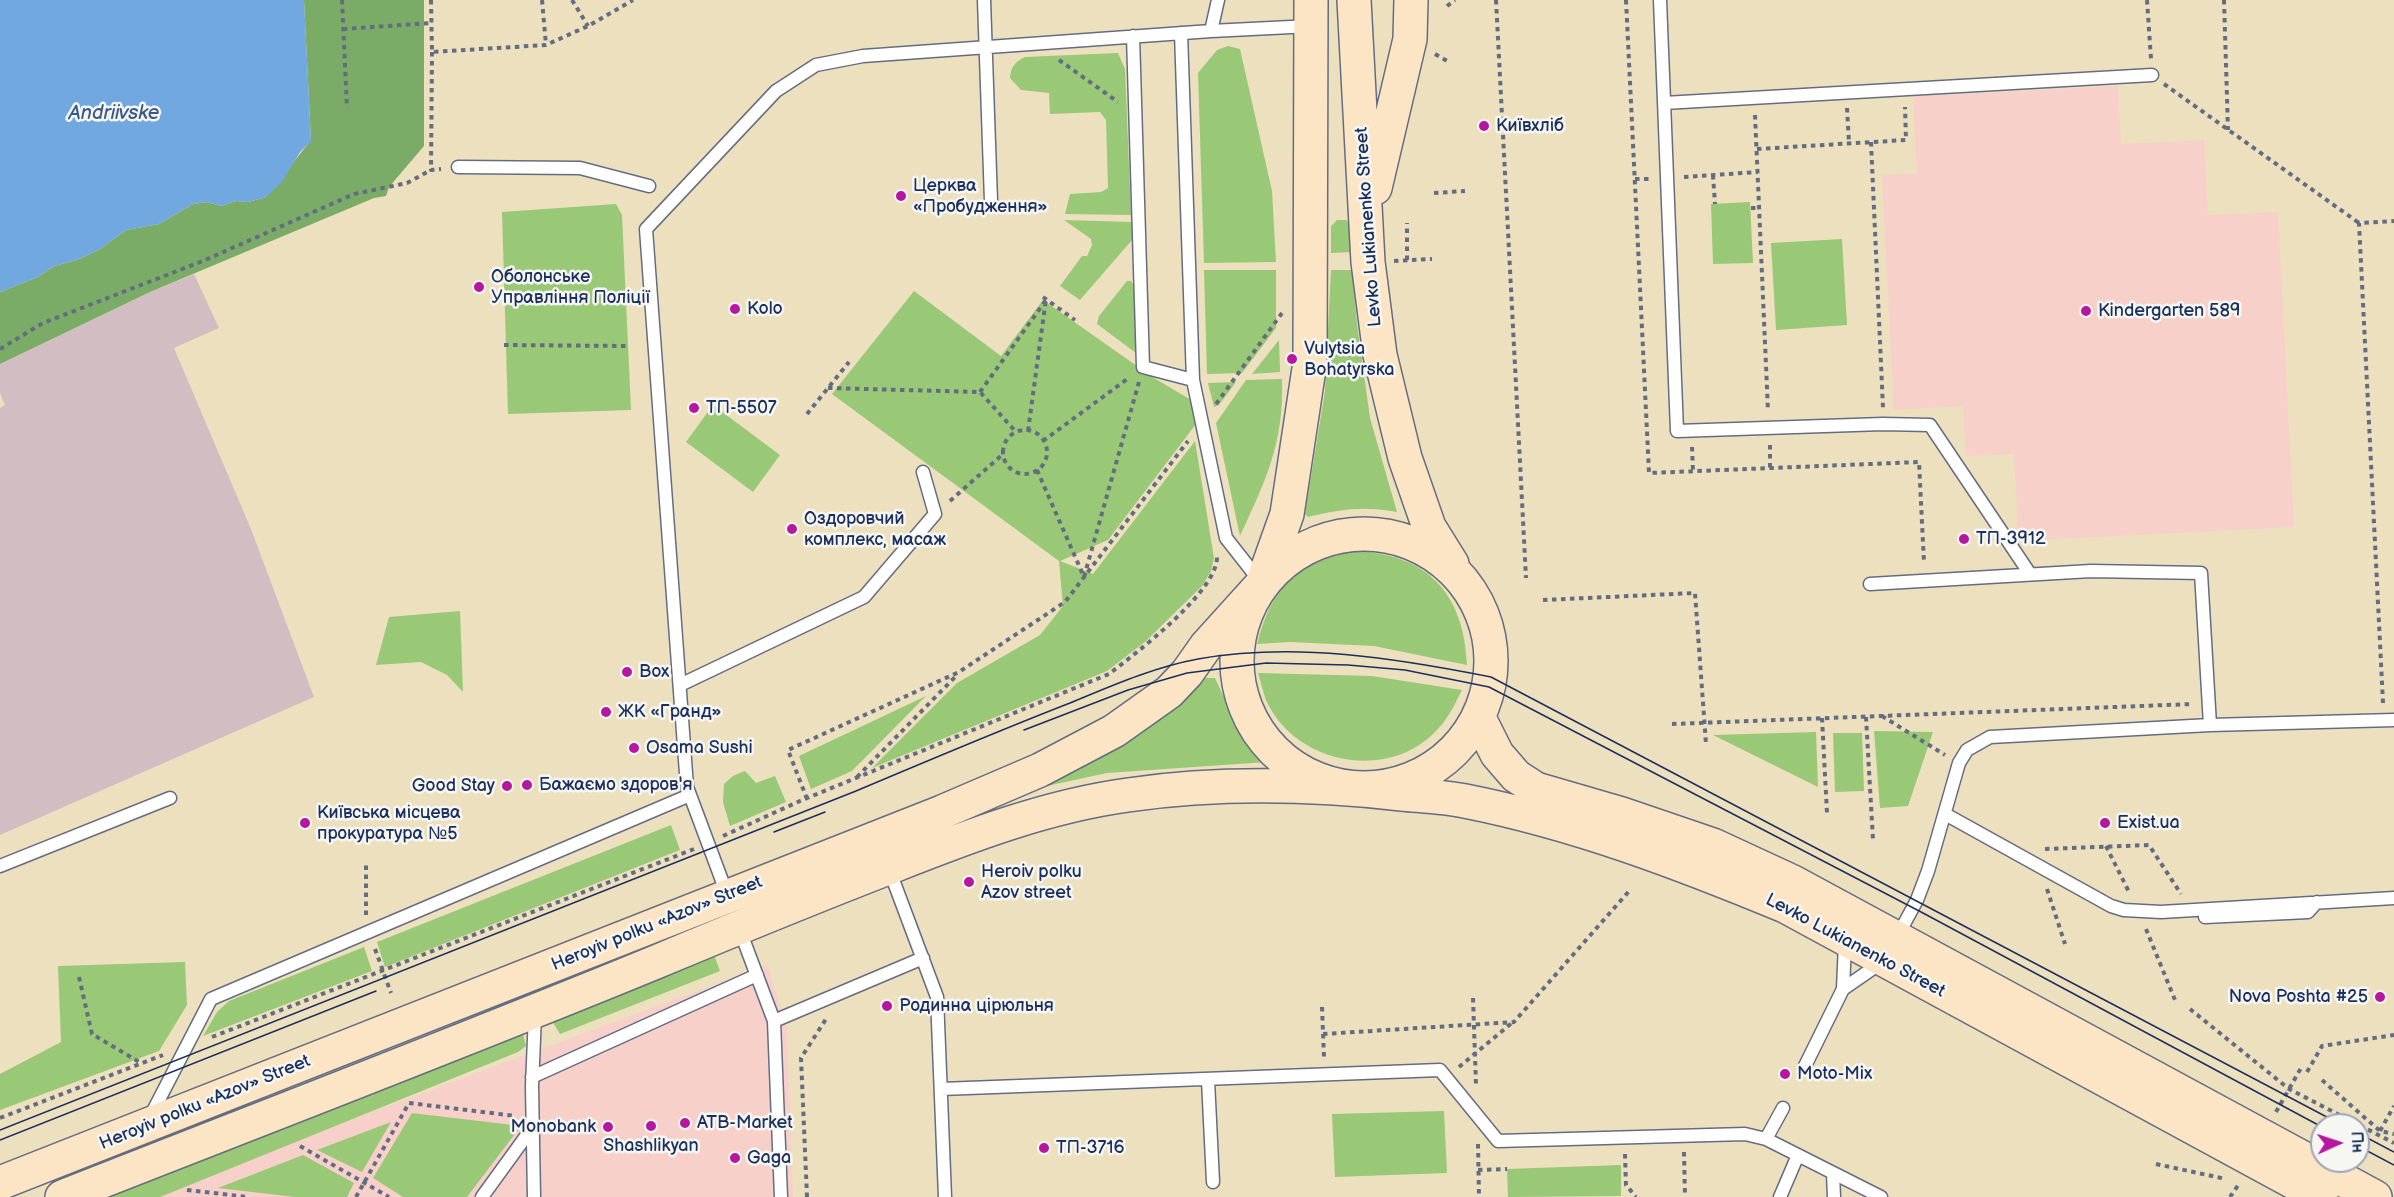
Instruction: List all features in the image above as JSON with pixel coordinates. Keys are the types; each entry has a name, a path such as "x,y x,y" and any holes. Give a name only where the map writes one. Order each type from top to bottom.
{"main road":[{"name":"Levko Lukianenko Street","path":"1354,0 1368,262 1380,355 1405,458 1429,527 1463,581"},
{"path":"1366,225 1410,39 1411,0"},
{"path":"1262,584 1290,557 1324,539 1362,533 1400,538 1435,555 1463,581 1481,610 1490,643 1491,677 1479,718 1457,749 1427,772 1392,786 1354,789 1318,781 1286,763 1260,736 1243,703 1236,655 1244,617 1262,584 1287,514 1310,362 1312,13"},
{"name":"Heroyiv polku «Azov» Street","path":"62,1197 535,1012 733,911 942,812 1040,770 1114,731 1169,692 1187,673 1206,646 1262,584"},
{"name":"Levko Lukianenko Street","path":"1479,718 1497,754 1516,776 1536,789 1622,814 1713,845 1793,882 1891,950 2321,1197"},
{"name":"Heroyiv polku «Azov» Street","path":"0,1183 145,1126 733,911 889,868 958,841 1033,816 1126,795 1226,786 1354,789"},
{"name":"Levko Lukianenko Street","path":"1354,789 1461,800 1540,818 1616,841 1785,906 1845,939 1891,950 2375,1197"}],"lane":[{"path":"984,0 991,201"},
{"path":"1211,31 1218,0"},
{"path":"1660,0 1677,431 1883,424 1930,425 2030,574"},
{"path":"781,1197 774,1021 687,787 646,230 776,91 816,65 863,56 1211,31 1312,13"},
{"path":"1181,33 1193,380 1226,538 1262,584"},
{"path":"1133,36 1143,367 1193,380"},
{"path":"1665,103 2152,75"},
{"path":"458,167 580,168 649,186"},
{"path":"680,685 864,597 935,514 923,472"},
{"path":"1870,584 2091,571 2201,573 2210,725"},
{"path":"1843,989 1891,950 1917,900 1959,764 1967,750 1990,736 2210,725 2389,720"},
{"path":"145,1126 211,999 690,795"},
{"path":"0,866 170,798"},
{"path":"1945,814 2111,906 2139,912 2394,898"},
{"path":"889,868 937,997 945,1197"},
{"path":"2161,912 2174,919 2308,912 2317,902"},
{"path":"1804,1068 1843,989 1845,939"},
{"path":"774,1021 923,958"},
{"path":"532,1077 757,975"},
{"path":"534,1197 532,1077 535,1012"},
{"path":"941,1089 1440,1070 1498,1141 1745,1134 1766,1139 1881,1197"},
{"path":"1208,1080 1213,1182"},
{"path":"1766,1139 1783,1108"},
{"path":"482,1197 532,1123"},
{"path":"1780,1197 1798,1155"},
{"path":"1833,1173 1834,1197"}],"path":[{"path":"342,0 347,108"},
{"path":"430,0 431,170"},
{"path":"542,0 546,45"},
{"path":"572,0 588,26"},
{"path":"432,52 546,45 588,26 633,0"},
{"path":"1447,6 1455,0"},
{"path":"1496,0 1526,578"},
{"path":"1626,0 1649,473 1919,462 1924,581"},
{"path":"2147,0 2152,75 2359,223 2394,221"},
{"path":"2224,0 2228,130"},
{"path":"343,29 431,23"},
{"path":"1036,43 1136,115"},
{"path":"1757,149 1906,140 1904,89"},
{"path":"1846,92 1850,143"},
{"path":"1755,98 1770,468"},
{"path":"1871,142 1883,424"},
{"path":"0,349 43,323 203,261 354,194 406,183 431,170 458,167"},
{"path":"1635,179 1758,172"},
{"path":"1713,175 1715,204"},
{"path":"1434,194 1465,191"},
{"path":"1750,208 1759,208"},
{"path":"1407,223 1407,260"},
{"path":"2359,223 2389,720"},
{"path":"1390,261 1432,259"},
{"path":"1045,298 1075,320"},
{"path":"980,392 1045,298"},
{"path":"1028,431 1045,298"},
{"path":"807,799 788,750 959,672 1065,602 1201,424 1282,312"},
{"path":"504,345 630,346"},
{"path":"807,414 849,362"},
{"path":"1043,441 1143,367"},
{"path":"1084,577 1143,367"},
{"path":"828,388 980,392 1016,432"},
{"path":"1016,432 1034,432 1043,441 1047,454 1042,466 1037,470 1024,474 1012,470 1005,460 1003,454 1006,441 1016,432"},
{"path":"935,514 1003,454"},
{"path":"1037,470 1084,577"},
{"path":"0,1118 708,843 854,779 1109,674 1150,642 1201,592 1213,576 1217,560 1216,550"},
{"path":"1543,600 1695,593 1706,744"},
{"path":"854,779 959,672"},
{"path":"1672,724 2208,704"},
{"path":"1882,716 1959,764"},
{"path":"1866,717 1873,840"},
{"path":"1822,718 1827,813"},
{"path":"2009,850 2149,845 2192,910"},
{"path":"2106,846 2139,912 2175,1000"},
{"path":"2039,866 2065,944"},
{"path":"1447,1077 1514,1022 1630,890"},
{"path":"79,976 92,1034 141,1063"},
{"path":"807,1197 801,1058 843,992"},
{"path":"1473,998 1479,1197"},
{"path":"1322,1007 1324,1075"},
{"path":"2190,1009 2289,1089 2394,1143"},
{"path":"1323,1034 1514,1022"},
{"path":"2307,1072 2322,1046 2394,1035"},
{"path":"2271,1120 2301,1068"},
{"path":"2322,1080 2380,1131 2394,1134"},
{"path":"356,1197 409,1103 532,1123"},
{"path":"2380,1131 2394,1106"},
{"path":"1684,1136 1685,1197"},
{"path":"1624,1138 1626,1185 1636,1197"},
{"path":"300,1146 389,1197"},
{"path":"2156,1164 2240,1182 2230,1197"},
{"path":"1478,1170 1507,1169"},
{"path":"187,1190 249,1197"}],"shaded area":[{"name":"Kindergarten 589","path":"2118,86 2121,144 2204,140 2208,215 2278,212 2294,527 2018,541 2014,454 1966,456 1963,406 1894,410 1882,175 1917,173 1913,96"},
{"path":"194,274 219,328 174,348 251,529 314,697 0,835 0,408 5,405 0,393 0,364 150,292"},
{"path":"768,965 787,1030 793,1197 142,1197"}],"green space":[{"path":"304,0 424,0 424,146 389,187 386,196 374,198 150,292 0,364 0,292 38,277 54,266 77,260 100,249 126,230 159,224 193,204 207,202 221,206 236,201 248,202 266,197 311,140"},
{"path":"1228,46 1240,49 1272,191 1276,262 1204,263 1198,73 1217,50"},
{"path":"1118,53 1125,69 1131,215 1065,214 1070,194 1101,192 1108,188 1106,120 1100,112 1050,114 1049,93 1021,90 1010,78 1011,70 1025,57"},
{"path":"1750,202 1753,263 1713,264 1711,204"},
{"path":"616,204 622,215 631,410 508,414 502,212"},
{"path":"1064,220 1132,222 1132,240 1080,300 1060,286 1082,256 1087,256 1092,245 1091,239"},
{"path":"1337,220 1346,220 1349,223 1353,252 1331,253 1331,226"},
{"path":"1842,239 1847,325 1776,330 1771,243"},
{"path":"1204,270 1276,270 1276,328 1242,373 1207,374"},
{"path":"1331,270 1352,270 1370,418 1397,512 1363,509 1342,510 1308,517 1305,514 1325,391"},
{"path":"1127,281 1131,281 1135,288 1136,353 1097,324 1099,316"},
{"path":"914,291 1001,356 1043,300 1154,378 1191,400 1196,412 1196,424 1108,540 1060,561 1093,574 1195,441 1214,558 1211,571 1202,586 1146,641 1107,671 872,768 957,683 1040,635 1063,606 1059,561 832,394"},
{"path":"1279,340 1280,372 1252,374"},
{"path":"1282,379 1280,423 1272,461 1240,536 1216,423 1246,380"},
{"path":"1236,382 1219,405 1214,407 1208,383"},
{"path":"713,405 780,455 753,492 686,442"},
{"path":"1353,551 1379,553 1401,559 1436,581 1449,597 1458,617 1464,639 1467,665 1374,646 1290,642 1257,644 1270,607 1289,581 1316,563"},
{"path":"460,611 463,692 447,675 421,662 376,665 389,617"},
{"path":"1258,673 1372,676 1462,690 1443,723 1414,748 1391,757 1367,761 1342,758 1319,751 1297,739 1279,722 1266,700"},
{"path":"1200,678 1215,678 1242,736 1267,762 1107,773 1005,795"},
{"path":"926,696 852,771 811,789 799,756"},
{"path":"1874,731 1933,732 1908,806 1880,808"},
{"path":"1816,732 1818,787 1713,735"},
{"path":"1833,733 1862,733 1864,791 1835,792"},
{"path":"745,771 756,783 775,776 786,802 730,826 723,802 724,784 733,776"},
{"path":"671,825 680,850 385,967 377,942"},
{"path":"364,947 372,971 203,1036 217,1012 229,1001"},
{"path":"713,952 720,971 560,1034 552,1021"},
{"path":"185,962 187,1005 159,1051 0,1110 0,1074 61,1042 58,966"},
{"path":"522,1030 526,1046 518,1052 160,1197 105,1197"},
{"path":"1444,1111 1447,1173 1335,1177 1332,1114"},
{"path":"412,1113 521,1126 467,1197 403,1197 373,1178"},
{"path":"391,1122 362,1172 317,1150"},
{"path":"303,1155 354,1183 347,1197 295,1197 218,1188"},
{"path":"1621,1165 1621,1196 1508,1197 1507,1169"}],"water":[{"name":"Andriivske","path":"0,0 304,0 311,141 300,152 282,182 266,197 248,202 236,201 221,206 207,202 193,204 159,224 126,230 100,249 77,260 54,266 38,277 0,292"}],"tram line":[{"path":"0,1130 856,791 1133,678 1198,659 1271,652 1308,652 1382,658 1491,677 2319,1113"},
{"path":"1024,730 1128,690 1187,673 1266,663 1348,665 1405,670 1489,687 1923,913 2310,1121"},
{"path":"774,832 825,812"},
{"path":"0,1140 376,991"},
{"path":"2370,1139 2394,1152"},
{"path":"2370,1152 2394,1165"}],"place":[{"name":"Київхліб","path":"1484,126"},
{"name":"Церква «Пробудження»","path":"901,196"},
{"name":"Оболонське Управління Поліції","path":"479,287"},
{"name":"Kolo","path":"735,309"},
{"name":"Kindergarten 589","path":"2086,311"},
{"name":"Vulytsia Bohatyrska","path":"1292,359"},
{"name":"ТП-5507","path":"694,408"},
{"name":"Оздоровчий комплекс, масаж","path":"792,529"},
{"name":"ТП-3912","path":"1964,539"},
{"name":"Box","path":"627,672"},
{"name":"ЖК «Гранд»","path":"606,712"},
{"name":"Osama Sushi","path":"634,748"},
{"name":"Бажаємо здоров'я","path":"527,785"},
{"name":"Good Stay","path":"507,786"},
{"name":"Київська місцева прокуратура №5","path":"305,823"},
{"name":"Exist.ua","path":"2105,823"},
{"name":"Heroiv polku Azov street","path":"969,882"},
{"name":"Nova Poshta #25","path":"2380,997"},
{"name":"Родинна цірюльня","path":"887,1006"},
{"name":"Moto-Mix","path":"1785,1074"},
{"name":"ATB-Market","path":"685,1123"},
{"name":"Shashlikyan","path":"651,1126"},
{"name":"Monobank","path":"608,1127"},
{"name":"ТП-3716","path":"1044,1148"},
{"name":"Gaga","path":"735,1158"}]}
